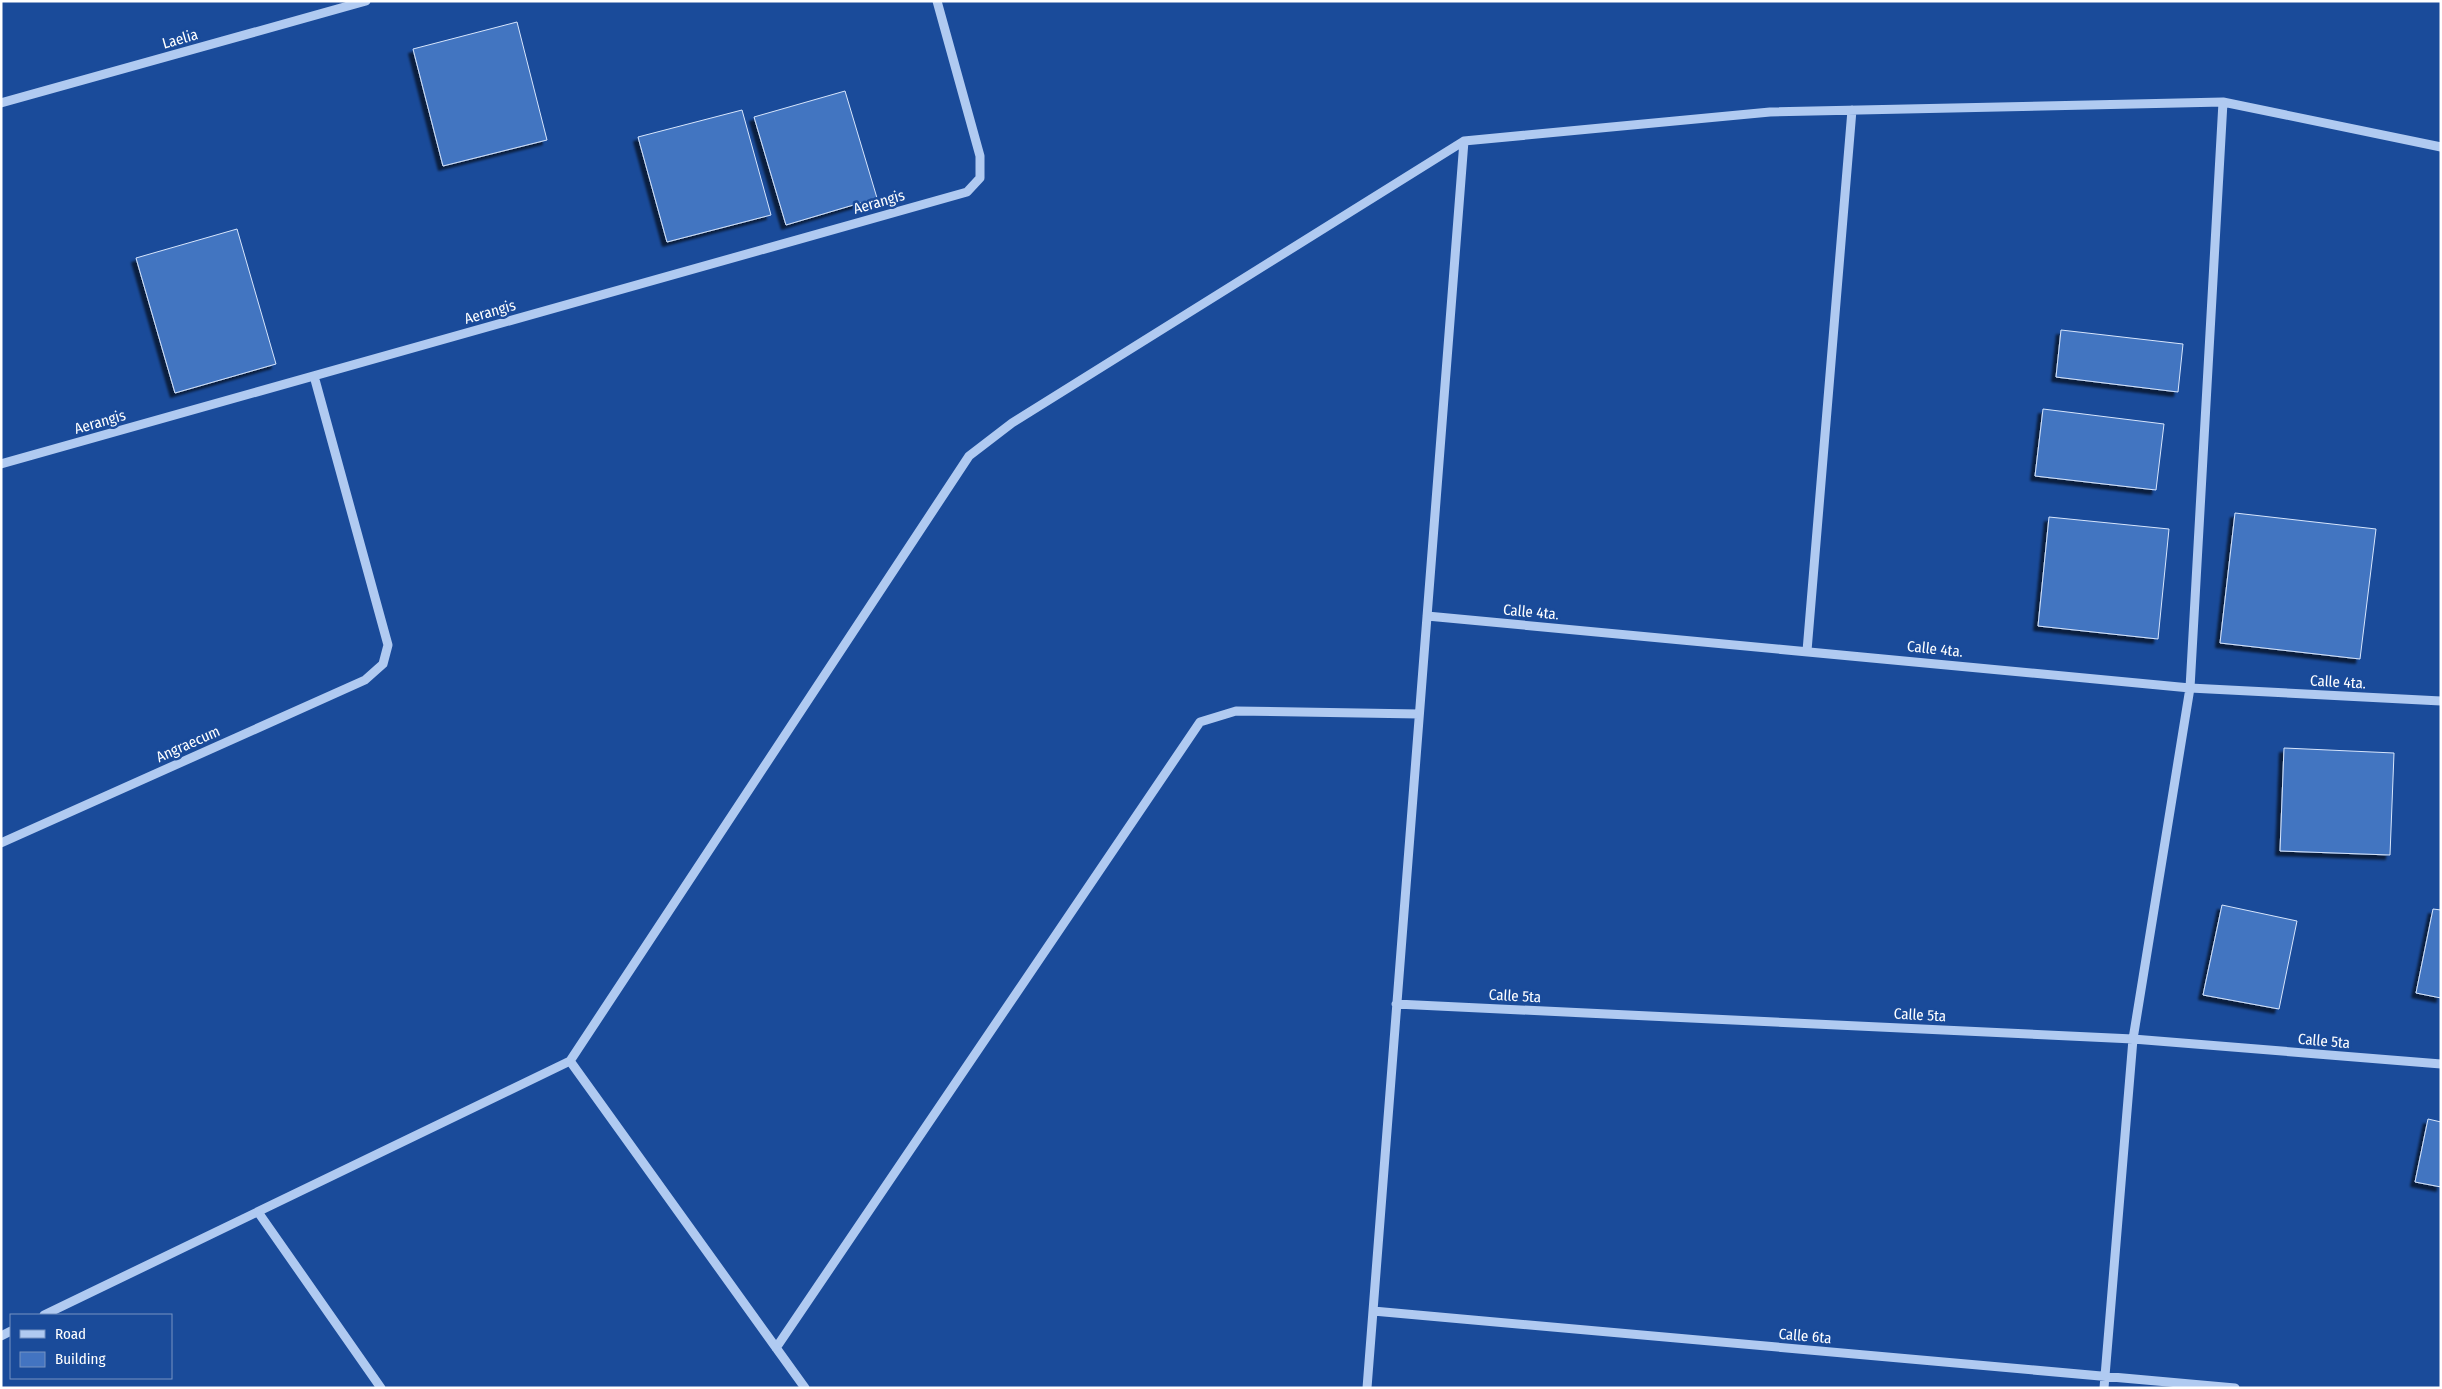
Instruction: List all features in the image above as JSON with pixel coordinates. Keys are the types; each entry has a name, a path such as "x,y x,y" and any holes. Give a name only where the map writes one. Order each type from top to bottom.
{"street":[{"name":"Laelia","path":"1,103 366,1"},
{"name":"Aerangis","path":"1,464 967,192 980,178 980,156 937,1"},
{"path":"2104,1388 2132,1039 2190,688 2223,102"},
{"path":"46,1314 570,1061 969,456 1012,423 1464,141 1770,112 2223,102 2441,147"},
{"path":"1807,651 1852,110"},
{"path":"1367,1388 1464,141"},
{"name":"Angraecum","path":"1,844 364,680 383,664 388,645 314,376"},
{"name":"Calle 4ta.","path":"1427,616 2190,688 2441,701"},
{"path":"776,1348 1200,722 1236,711 1419,714"},
{"name":"Calle 5ta","path":"1396,1004 2132,1039 2441,1064"},
{"path":"570,1061 805,1388"},
{"path":"258,1212 381,1388"},
{"name":"Calle 6ta","path":"1373,1310 2234,1388"}],"building":[{"path":"517,22 547,140 443,166 413,49"},
{"path":"845,91 877,198 786,225 754,117"},
{"path":"742,110 771,215 667,242 638,137"},
{"path":"237,229 276,364 175,393 136,258"},
{"path":"2061,330 2183,344 2178,392 2056,377"},
{"path":"2043,409 2164,424 2156,490 2035,476"},
{"path":"2235,513 2376,529 2360,659 2220,643"},
{"path":"2049,517 2169,529 2158,639 2038,626"},
{"path":"2284,748 2394,753 2390,855 2280,851"},
{"path":"2222,905 2297,921 2279,1009 2203,995"},
{"path":"2433,909 2441,910 2441,998 2416,993"},
{"path":"2428,1119 2441,1122 2441,1187 2415,1182"}]}
